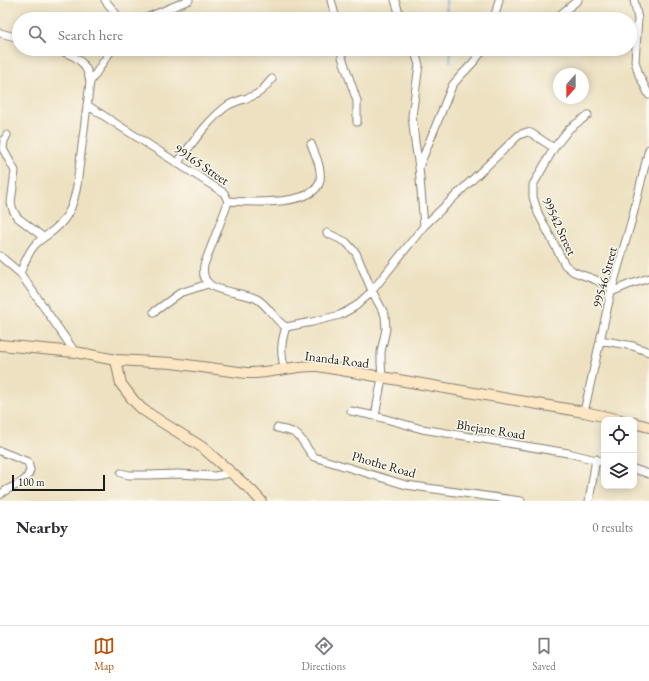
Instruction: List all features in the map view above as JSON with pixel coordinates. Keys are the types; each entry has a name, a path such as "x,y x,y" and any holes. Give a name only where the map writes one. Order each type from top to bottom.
{"street":[{"path":"105,0 114,12"},
{"path":"160,12 188,0"},
{"path":"331,0 334,12"},
{"path":"395,0 399,12"},
{"path":"496,12 499,0"},
{"path":"563,12 578,0"},
{"path":"634,0 637,12"},
{"path":"637,14 637,33"},
{"path":"0,33 12,36"},
{"path":"20,273 34,246 43,237 56,229 68,215 72,208 78,185 90,82 87,71 80,61 72,56"},
{"path":"90,82 107,56"},
{"path":"342,56 357,101 357,122"},
{"path":"416,56 419,65 412,116 419,167 424,226"},
{"path":"419,167 452,86 460,75 479,56"},
{"path":"635,56 635,61 639,75 649,95"},
{"path":"178,162 216,116 235,101 254,95 261,91 272,79"},
{"name":"99165 Street","path":"87,105 217,187 224,193 228,201 203,270 208,284"},
{"name":"99542 Street","path":"588,115 569,129 554,148 533,185 533,197 538,213 565,265 574,272 596,280 612,290"},
{"path":"154,312 180,293 208,284 217,289 246,295 256,299 266,306 279,323 286,327 340,315 356,306 372,291 424,226 519,135 527,132 531,133 554,148"},
{"path":"6,135 3,149 15,171 11,203 13,210 17,217 43,237"},
{"path":"228,201 250,203 288,200 311,193 316,189 320,180 319,168 311,144"},
{"name":"99546 Street","path":"584,412 612,290 632,219 649,149"},
{"path":"327,233 350,245 356,254 372,291 386,315 386,329 381,362 382,378 375,416"},
{"path":"0,256 20,273 75,352"},
{"path":"612,290 649,278"},
{"path":"285,369 282,359 281,340 286,327"},
{"path":"600,340 633,346 649,352"},
{"name":"Inanda Road","path":"0,345 75,352 116,360 172,363 246,373 258,373 299,366 318,366 607,417"},
{"path":"116,360 121,384 142,409 202,447 252,491 261,501"},
{"name":"Bhejane Road","path":"351,411 422,429 568,453 601,461"},
{"path":"637,424 649,427"},
{"name":"Phothe Road","path":"277,428 297,435 314,457 392,481 406,485 521,501"},
{"path":"0,451 28,462 30,466 26,480 1,493"},
{"path":"589,501 596,459"},
{"path":"637,471 649,474"},
{"path":"121,473 130,475 178,474 215,476 232,473"}],"waterway":[{"path":"446,0 447,12"},
{"path":"450,56 450,61"}]}
